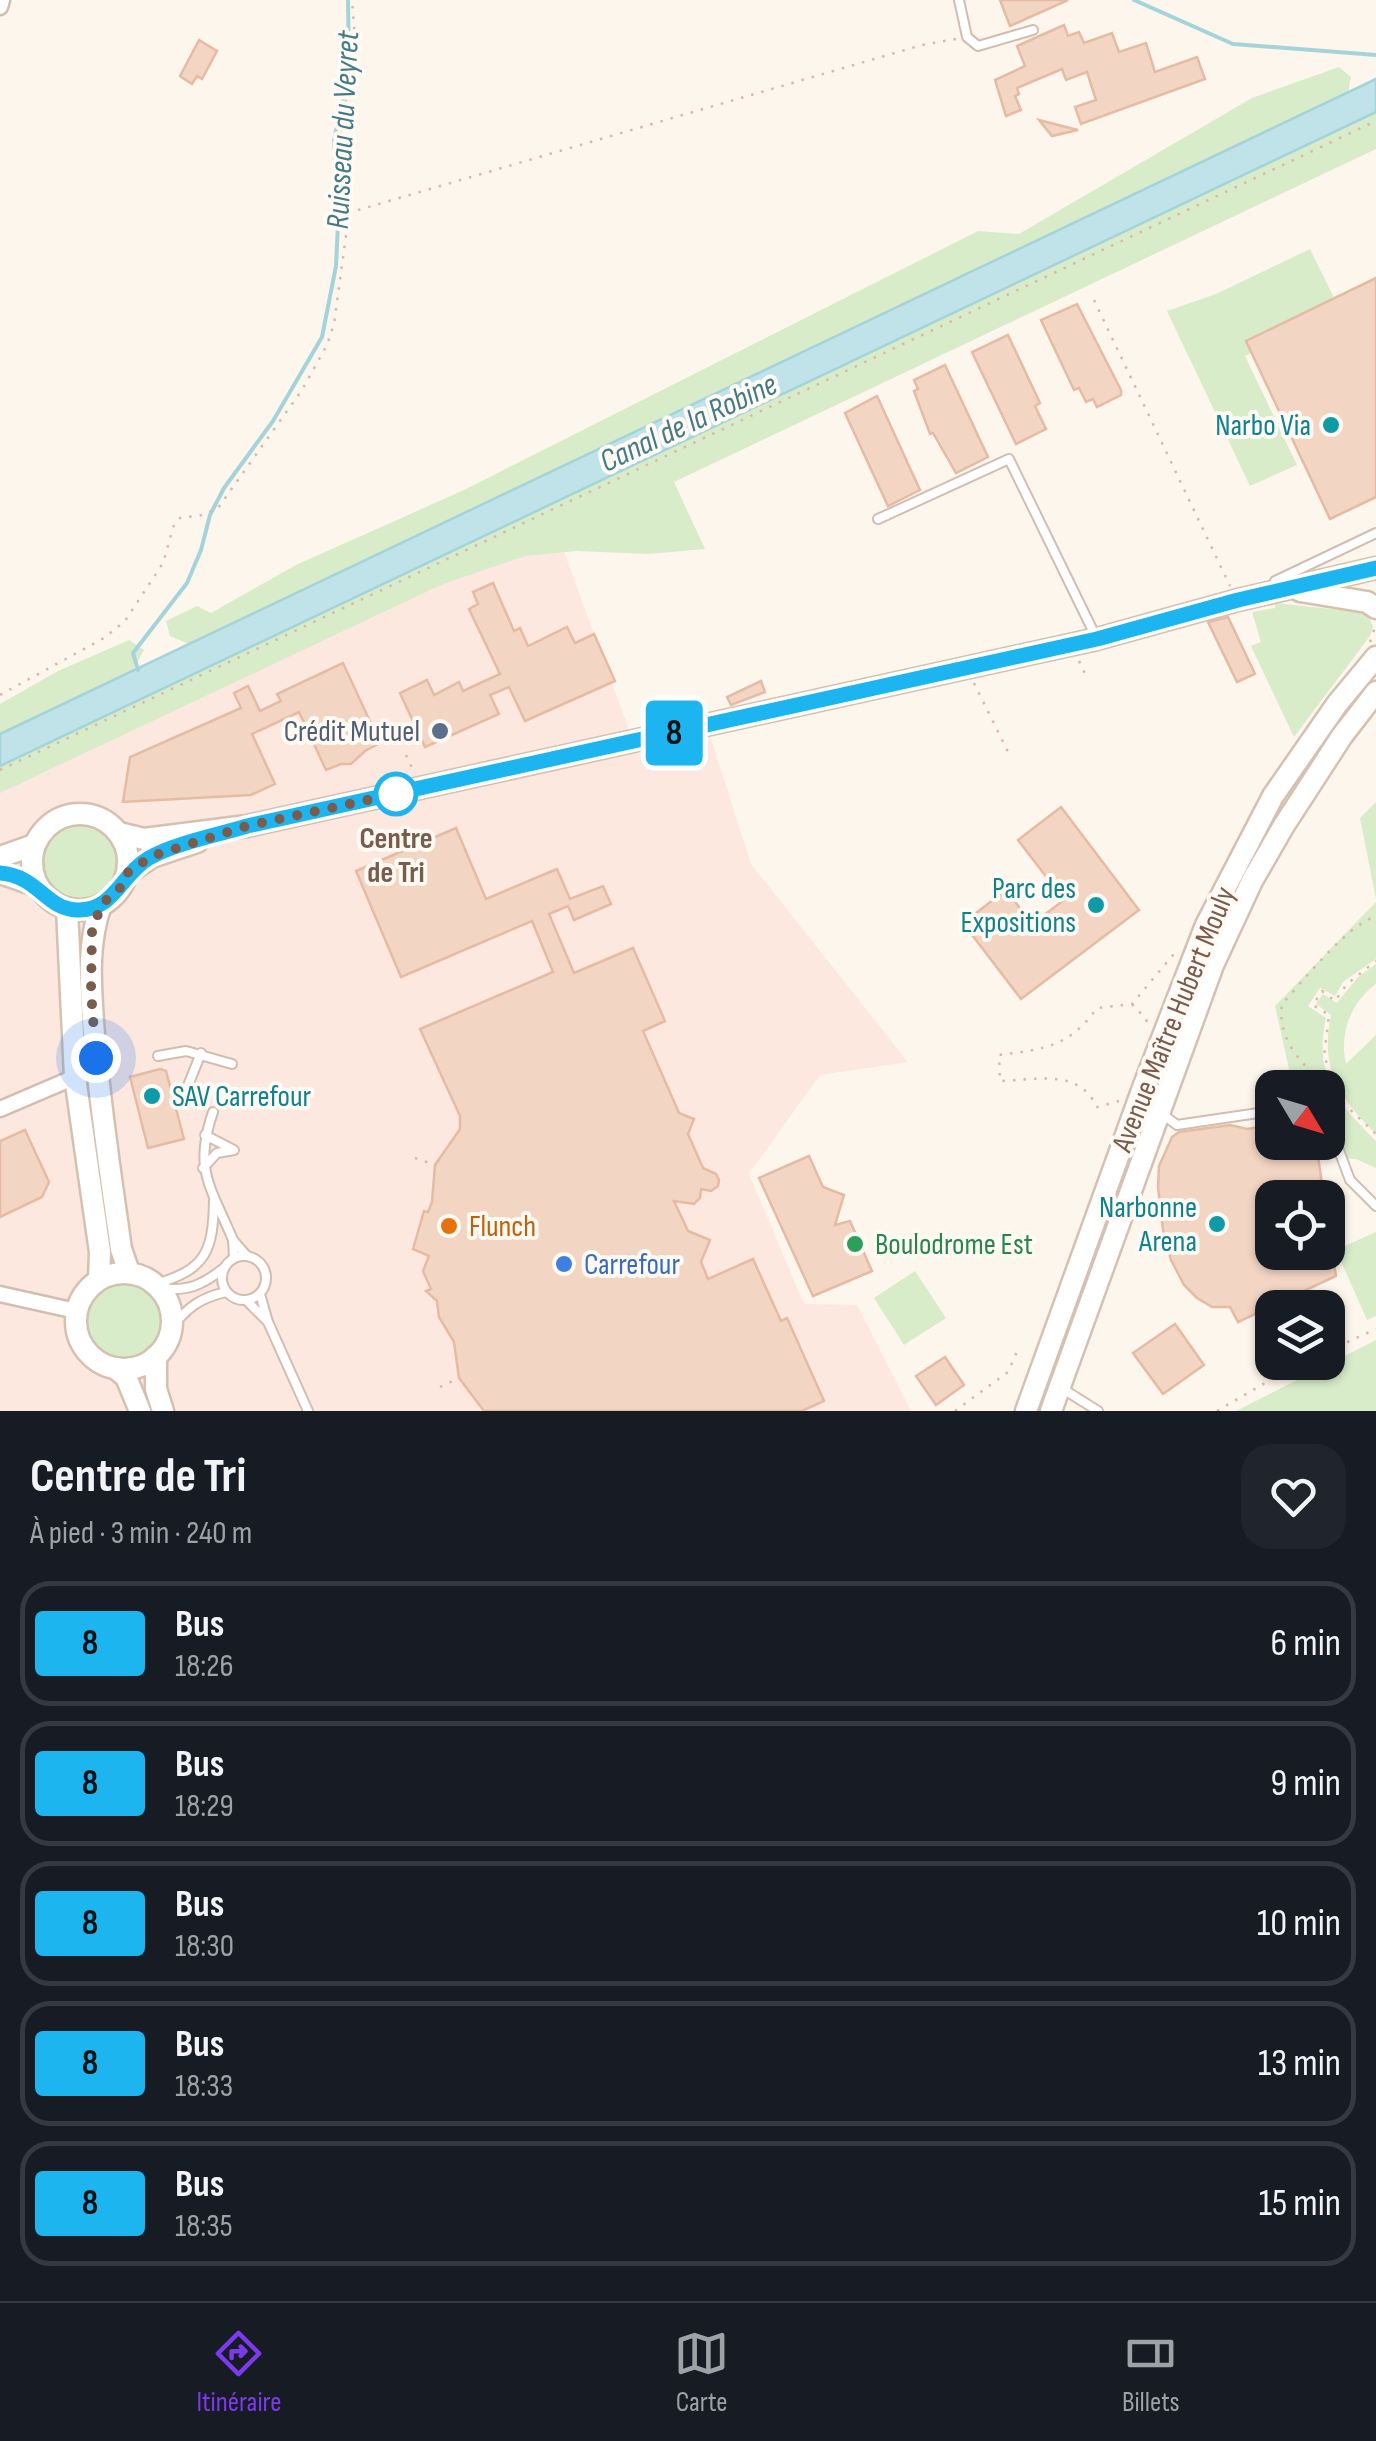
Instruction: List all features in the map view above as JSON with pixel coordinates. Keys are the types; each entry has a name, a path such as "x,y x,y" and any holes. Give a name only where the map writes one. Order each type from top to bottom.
{"street":[{"path":"0,7 2,0"},
{"path":"126,874 152,856 247,826 1097,639 1278,588 1376,568"},
{"path":"1278,588 1371,605"},
{"name":"Avenue Maître Hubert Mouly","path":"1026,1411 1206,925 1272,796 1370,653"},
{"name":"Avenue Maître Hubert Mouly","path":"1051,1411 1213,965 1252,881 1310,782 1376,692"},
{"path":"0,873 38,886 67,909 101,905 121,887 126,874 128,860 119,834 109,823 81,813 52,822 34,844 31,859 38,886"},
{"path":"119,834 144,839 247,826"},
{"path":"0,857 34,844"},
{"path":"101,905 92,932 91,991 98,1092 121,1249 129,1272"},
{"path":"67,909 75,1076 100,1252 99,1279"},
{"path":"0,1109 75,1076"},
{"path":"114,1368 144,1364 156,1356 172,1328 168,1300 158,1286 129,1272 99,1279 81,1298 76,1311 80,1341 88,1354 126,1377 140,1411"},
{"path":"0,1294 76,1311"},
{"path":"156,1356 156,1389 163,1411"}],"lane":[{"path":"960,0 967,37 978,46 1033,30"},
{"path":"878,519 1010,459 1097,639"},
{"path":"1278,588 1376,533"},
{"path":"158,1056 186,1050 232,1064"},
{"path":"181,1103 201,1053"},
{"path":"213,1112 205,1135 203,1168 233,1240 246,1256 262,1264 267,1276 260,1294 268,1322 308,1411"},
{"path":"1158,1112 1177,1125"},
{"path":"1151,1134 1177,1125 1255,1114"},
{"path":"203,1168 217,1152 234,1150 205,1135"},
{"path":"1342,1160 1350,1180 1376,1206"},
{"path":"158,1286 180,1277 202,1261 210,1244 214,1196"},
{"path":"233,1240 234,1258"},
{"path":"158,1286 180,1291 194,1288 234,1258 246,1256"},
{"path":"224,1268 226,1292 247,1301 268,1322"},
{"path":"172,1328 190,1306 226,1292"},
{"path":"247,1301 260,1294"},
{"path":"1059,1387 1098,1411"}],"path":[{"path":"0,694 104,638 126,621 163,563 174,526 180,518 218,508 282,422 327,345 338,301 346,213 340,141 355,39 352,0"},
{"path":"346,213 922,44 967,37"},
{"path":"0,770 1376,121"},
{"path":"1094,300 1238,600"},
{"path":"1370,653 1376,628 1370,615 1362,610 1371,605"},
{"path":"1078,660 1087,678"},
{"path":"973,682 1011,758"},
{"path":"1310,1070 1286,1044 1280,1016 1282,1004 1340,944 1376,916"},
{"path":"1126,1098 1098,1107 1089,1090 1071,1080 1000,1082 1000,1054 1048,1048 1080,1032 1097,1008 1132,1004 1180,948"},
{"path":"1329,1070 1324,1056 1328,1016 1313,1005 1322,991 1336,1001 1347,984 1376,962"},
{"path":"1132,1004 1146,1019 1150,1031"},
{"path":"1345,1105 1376,1134"},
{"path":"415,1158 435,1165"},
{"path":"1345,1342 1376,1328"},
{"path":"955,1411 1008,1372 1018,1347"},
{"path":"440,1387 458,1378"},
{"path":"1217,1411 1270,1380"}],"shaded area":[{"path":"551,516 638,754 711,739 751,864 908,1062 820,1075 749,1174 804,1304 857,1305 911,1411 0,1411 0,738"}],"green space":[{"path":"1339,67 1351,77 1348,93 189,644 170,636 166,621 197,606 211,613 296,565 464,490 978,231 1019,234 1252,98"},
{"path":"1376,112 1376,149 674,482 705,549 525,556 443,584 0,793 0,766"},
{"path":"1310,249 1334,298 1246,340 1251,353 1245,356 1297,465 1250,486 1167,311 1216,294"},
{"path":"1275,603 1359,612 1368,616 1373,626 1370,636 1294,737 1251,646 1261,642 1252,612 1275,608"},
{"path":"129,640 144,650 132,672 0,734 0,704 58,671"},
{"path":"1376,802 1376,899 1360,818"},
{"path":"80,822 95,825 108,834 117,847 117,877 108,890 95,899 80,902 65,899 52,890 43,877 40,862 43,847 52,834 65,825"},
{"path":"1376,902 1376,959 1343,982 1335,996 1320,988 1308,1006 1326,1018 1326,1070 1289,1070 1275,1006"},
{"path":"1376,964 1376,984 1353,1010 1344,1053 1346,1064 1376,1035 1376,1134 1345,1098 1345,1070 1331,1070 1328,1051 1331,1015 1316,1004 1323,994 1337,1003 1358,977"},
{"path":"1345,1107 1376,1141 1376,1168 1345,1159"},
{"path":"1376,1232 1376,1316 1367,1320 1345,1270 1345,1246"},
{"path":"915,1271 946,1318 904,1345 874,1298"},
{"path":"115,1282 131,1282 156,1299 162,1321 156,1343 145,1354 131,1360 115,1360 90,1343 84,1329 84,1313 101,1288"},
{"path":"1376,1340 1376,1411 1236,1411 1297,1380 1345,1380 1345,1356"}],"water":[{"name":"Canal de la Robine","path":"1376,79 1376,112 0,766 0,734"}],"building":[{"path":"1000,0 1068,0 1010,26"},
{"path":"1064,25 1068,36 1079,32 1084,43 1112,33 1119,52 1146,43 1155,72 1197,57 1205,79 1081,124 1075,107 1096,100 1087,72 1066,80 1062,69 1017,88 1019,94 1015,96 1021,110 1006,116 995,80 1025,66 1017,46"},
{"path":"199,40 217,51 202,79 197,76 192,84 180,76"},
{"path":"1039,120 1074,129 1078,130 1052,136"},
{"name":"Narbo Via","path":"1376,278 1376,497 1330,519 1246,341"},
{"path":"1077,304 1121,390 1121,395 1097,407 1093,399 1086,402 1079,388 1074,390 1041,320"},
{"path":"1008,335 1040,403 1035,406 1046,429 1016,444 972,352"},
{"path":"945,365 988,457 956,473 933,433 930,434 914,391 918,389 914,380"},
{"path":"877,396 920,490 888,506 845,413"},
{"path":"493,583 514,631 520,628 528,646 567,627 575,643 594,634 615,681 525,721 509,687 490,695 499,714 425,747 400,693 427,680 434,695 459,682 463,691 500,674 469,609 478,604 473,592"},
{"path":"1228,617 1255,674 1237,682 1208,622"},
{"path":"343,663 380,743 351,764 326,770 299,712 252,734 275,784 251,795 123,802 130,757 241,708 234,693 248,686 260,711 281,701 277,694"},
{"path":"761,681 765,692 731,705 727,697"},
{"name":"Parc des Expositions","path":"1061,807 1139,910 1021,999 963,923 1006,890 1032,924 1064,900 1018,840"},
{"path":"456,828 486,899 557,869 570,899 603,886 611,904 574,920 568,906 549,914 574,973 633,948 665,1021 643,1031 679,1113 694,1119 688,1134 703,1168 719,1180 711,1191 701,1189 694,1204 674,1201 688,1231 710,1240 701,1262 708,1279 753,1259 781,1321 787,1318 824,1401 802,1411 484,1411 459,1378 454,1342 439,1317 437,1301 426,1291 431,1289 423,1271 429,1256 413,1249 424,1211 428,1212 432,1202 435,1165 460,1129 460,1116 420,1029 553,972 532,921 401,977 356,871"},
{"name":"SAV Carrefour","path":"166,1071 184,1139 148,1148 130,1077"},
{"name":"Narbonne Arena","path":"1230,1125 1255,1128 1255,1160 1319,1160 1321,1180 1255,1180 1255,1270 1335,1270 1336,1276 1306,1290 1255,1290 1255,1314 1238,1322 1230,1307 1212,1307 1197,1298 1184,1285 1171,1260 1158,1187 1159,1166 1172,1137 1179,1132"},
{"path":"25,1130 49,1182 42,1197 0,1217 0,1141"},
{"path":"809,1156 823,1187 844,1195 835,1225 850,1221 872,1271 813,1296 759,1178"},
{"path":"1175,1324 1204,1365 1163,1394 1133,1353"},
{"path":"945,1357 964,1385 936,1405 916,1376"}],"waterway":[{"name":"Ruisseau du Veyret","path":"138,670 133,653 187,583 210,515 224,488 273,421 322,337 336,266 334,141 349,66 348,0"},
{"path":"1134,0 1233,44 1376,55"}],"bus line":[{"name":"8","path":"0,873 38,886 67,909 90,909 112,898 126,874 152,856 247,826 1097,639 1238,600 1376,568"}],"place":[{"name":"Narbo Via","path":"1331,425"},
{"name":"Crédit Mutuel","path":"440,731"},
{"name":"Centre de Tri","path":"396,794"},
{"name":"Parc des Expositions","path":"1096,905"},
{"name":"SAV Carrefour","path":"152,1096"},
{"name":"Narbonne Arena","path":"1217,1224"},
{"name":"Flunch","path":"449,1226"},
{"name":"Boulodrome Est","path":"855,1244"},
{"name":"Carrefour","path":"564,1264"}],"route":[{"path":"96,1058 92,932 101,905 121,887 126,874 152,856 247,826 396,794"}]}
